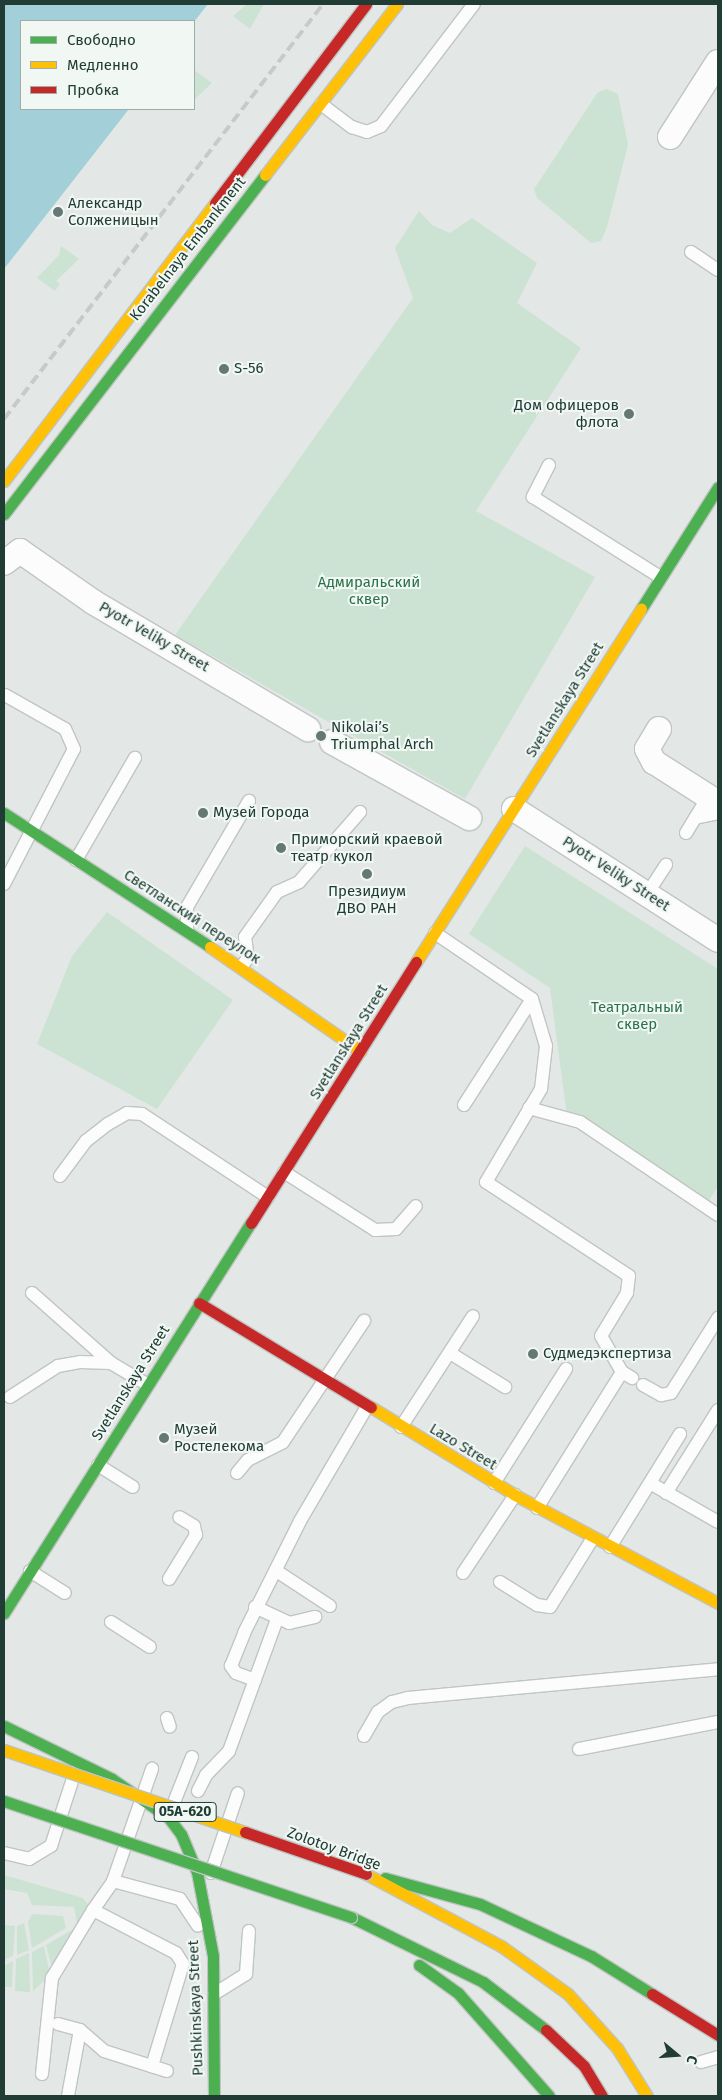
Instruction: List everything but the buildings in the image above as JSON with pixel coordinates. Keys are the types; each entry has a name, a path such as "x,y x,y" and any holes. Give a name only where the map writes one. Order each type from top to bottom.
{"main road":[{"name":"Korabelnaya Embankment","path":"4,481 366,4"},
{"name":"Korabelnaya Embankment","path":"4,514 397,4"},
{"name":"Svetlanskaya Street","path":"4,1612 718,486"},
{"name":"Светланский переулок","path":"4,813 241,966 360,1051"},
{"name":"Lazo Street","path":"199,1303 367,1407 537,1508 718,1603"},
{"name":"Pushkinskaya Street","path":"5,1730 80,1762 142,1797 168,1817 190,1852 203,1896 213,1956 214,2096"},
{"name":"Zolotoy Bridge","path":"4,1750 366,1874 501,1946 568,1994 617,2048 647,2096"},
{"path":"4,1801 351,1917 483,1982 538,2022 584,2066 602,2096"},
{"path":"366,1874 480,1904 591,1956 718,2036"},
{"path":"351,1917 458,1993 549,2096"}],"street":[{"path":"670,137 716,69"},
{"name":"Pyotr Veliky Street","path":"4,563 20,551 93,602 308,729"},
{"path":"659,729 647,749 654,762 715,804"},
{"path":"332,742 469,818"},
{"name":"Pyotr Veliky Street","path":"514,809 718,940"}],"lane":[{"path":"321,104 352,127 367,132 381,126 474,4"},
{"path":"692,252 718,270"},
{"path":"549,465 533,497 660,577"},
{"path":"4,884 74,749 65,729 5,695"},
{"path":"76,860 135,758"},
{"path":"188,932 187,907 249,801"},
{"path":"686,833 696,818 715,804"},
{"path":"241,966 248,958 245,938 277,892 299,882 360,812"},
{"path":"647,894 666,865"},
{"path":"435,933 532,999 547,1059 542,1089 486,1182 629,1276 627,1293 601,1336 627,1375 537,1508"},
{"path":"464,1104 532,999"},
{"path":"529,1108 580,1122 718,1215"},
{"path":"60,1176 86,1141 108,1124 127,1113 142,1114 268,1197"},
{"path":"284,1172 375,1230 396,1229 416,1206"},
{"path":"32,1293 111,1363 148,1385"},
{"path":"401,1427 473,1316"},
{"path":"643,1385 661,1395 671,1393 718,1318"},
{"path":"237,1473 248,1460 284,1442 323,1380 364,1321"},
{"path":"450,1353 505,1387"},
{"path":"10,1397 58,1366 111,1363"},
{"path":"494,1483 566,1369"},
{"path":"255,1680 236,1673 231,1666 255,1607 278,1572 300,1521 367,1407"},
{"path":"666,1493 718,1410"},
{"path":"610,1547 680,1434"},
{"path":"98,1465 133,1487"},
{"path":"650,1483 718,1522"},
{"path":"463,1573 515,1495"},
{"path":"169,1579 196,1535 194,1526 179,1517"},
{"path":"500,1582 537,1605 550,1607 594,1538"},
{"path":"30,1571 65,1593"},
{"path":"278,1572 330,1606"},
{"path":"255,1607 289,1623 315,1617"},
{"path":"198,1791 206,1775 229,1751 277,1618"},
{"path":"111,1622 150,1647"},
{"path":"364,1736 378,1712 392,1702 408,1698 718,1669"},
{"path":"579,1749 718,1722"},
{"path":"168,1817 192,1757"},
{"path":"4,1853 29,1859 51,1846 80,1762"},
{"path":"42,2074 52,1978 113,1881 152,1769"},
{"path":"203,1896 238,1793"},
{"path":"113,1881 180,1899 192,1912 213,1956"},
{"path":"93,1910 176,1953 183,1964 152,2066"},
{"path":"214,1994 246,1974 249,1931"},
{"path":"58,2024 80,2030 104,2050 167,2071"},
{"path":"68,2096 80,2030"},
{"path":"701,2062 718,2057"}],"green space":[{"path":"247,4 264,4 250,29 233,16"},
{"path":"195,71 212,83 195,99"},
{"path":"607,89 618,94 628,145 607,227 601,241 591,243 537,198 534,189 598,92"},
{"name":"Адмиральский сквер","path":"419,211 432,225 450,233 472,218 537,263 517,303 581,348 476,511 595,577 465,799 175,635 413,298 395,248"},
{"path":"61,246 79,259 56,281 60,284 55,291 37,278 59,255"},
{"name":"Театральный сквер","path":"525,846 718,969 718,1186 706,1206 567,1116 550,988 469,934"},
{"path":"107,912 233,1000 157,1109 37,1044 72,956"},
{"path":"4,1875 83,1898 90,1907 77,1923 74,1907 32,1905 27,1893 4,1889"},
{"path":"32,1914 63,1916 66,1928 32,1948 28,1922"},
{"path":"24,1923 29,1950 17,1955 17,1926"},
{"path":"4,1925 15,1926 13,1956 4,1960"},
{"path":"72,1930 52,1968 46,1945"},
{"path":"44,1946 50,1975 33,1991 32,1952"},
{"path":"29,1953 30,1992 15,1991 16,1959"},
{"path":"13,1961 12,1987 4,1987 4,1966"}],"water":[{"path":"4,4 208,4 195,21 20,20 20,110 128,110 4,269"}],"railway":[{"path":"4,419 323,4"}],"traffic: fast":[{"path":"4,514 265,175"},
{"path":"641,609 718,487"},
{"path":"4,813 210,947"},
{"path":"4,1613 251,1223"},
{"path":"4,1726 112,1779 168,1817 181,1834 197,1872 213,1956 214,2096"},
{"path":"4,1801 351,1917"},
{"path":"385,1878 480,1904 591,1956 652,1994"},
{"path":"351,1917 483,1982 546,2030"},
{"path":"419,1965 458,1993 549,2096"}],"traffic: slow":[{"path":"265,175 397,4"},
{"path":"4,481 215,203"},
{"path":"416,962 641,609"},
{"path":"210,947 360,1051"},
{"path":"371,1407 515,1495 718,1603"},
{"path":"4,1750 245,1832"},
{"path":"366,1874 501,1946 568,1994 617,2048 647,2096"}],"traffic: jam":[{"path":"215,203 366,4"},
{"path":"251,1223 416,962"},
{"path":"199,1303 371,1407"},
{"path":"245,1832 366,1874"},
{"path":"652,1994 718,2035"},
{"path":"546,2030 584,2066 602,2096"}],"place":[{"name":"Александр Солженицын","path":"58,212"},
{"name":"S-56","path":"224,369"},
{"name":"Дом офицеров флота","path":"629,414"},
{"name":"Nikolai’s Triumphal Arch","path":"321,736"},
{"name":"Музей Города","path":"203,813"},
{"name":"Приморский краевой театр кукол","path":"281,848"},
{"name":"Президиум ДВО РАН","path":"367,874"},
{"name":"Судмедэкспертиза","path":"533,1354"},
{"name":"Музей Ростелекома","path":"164,1438"}]}
